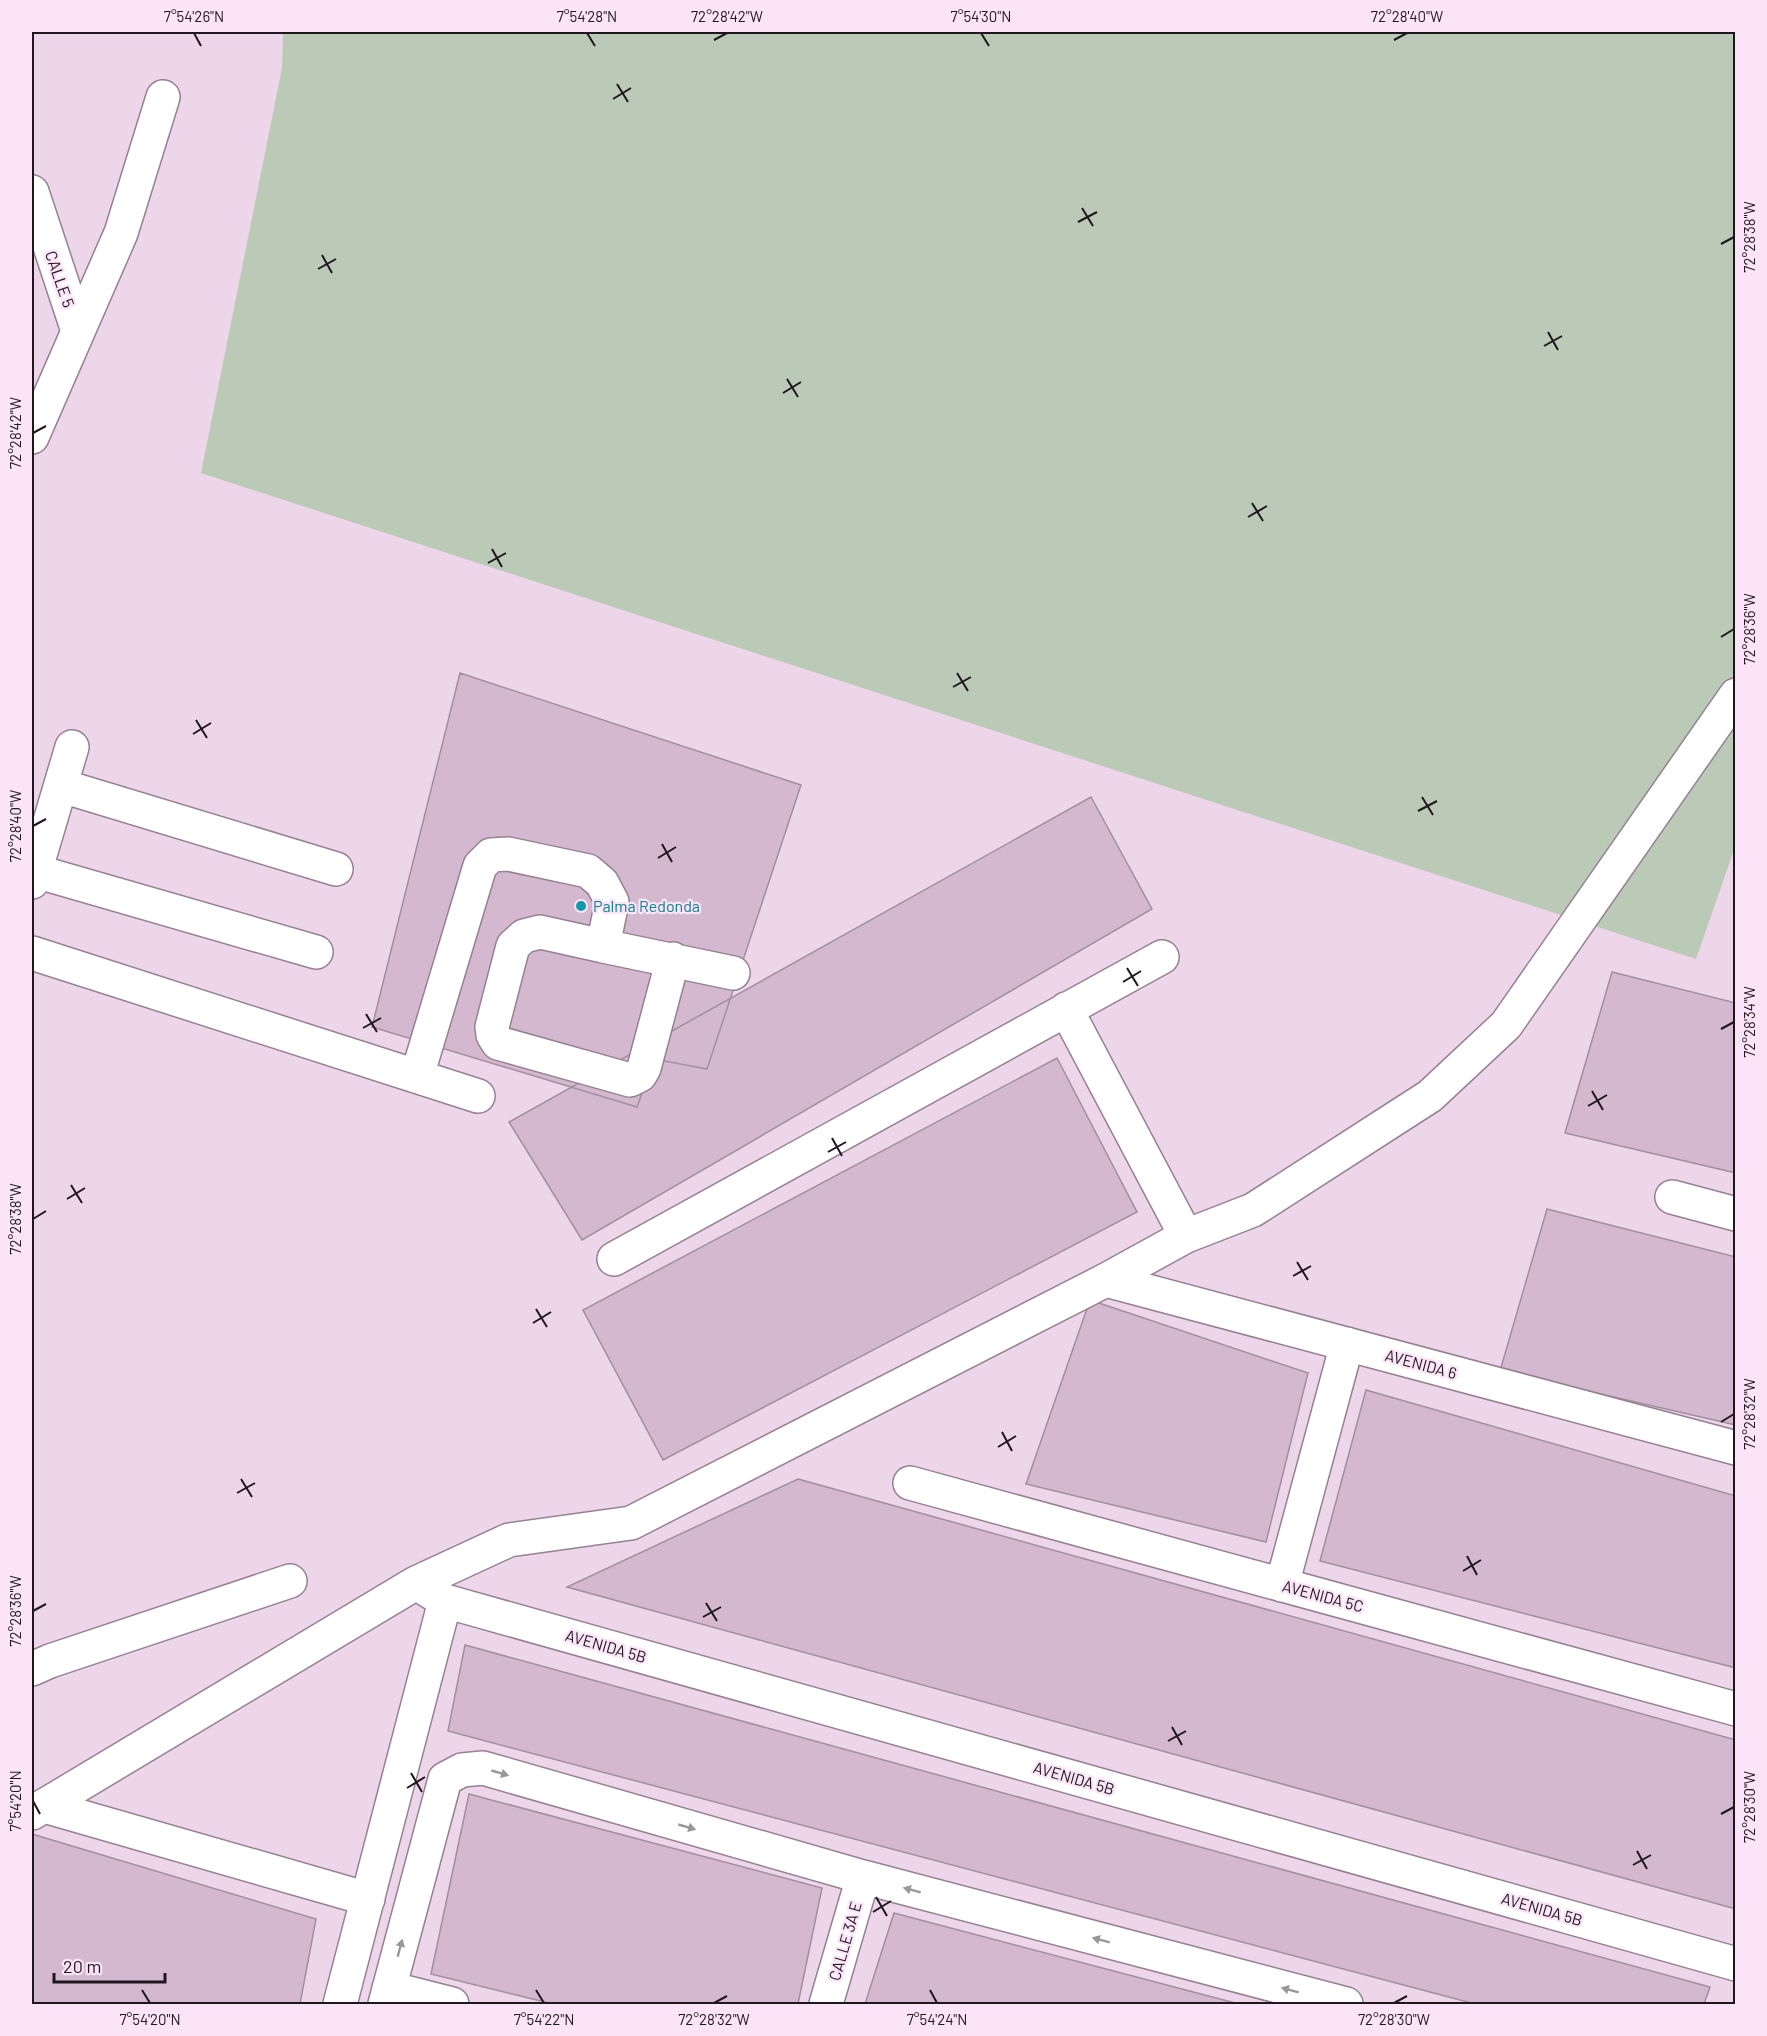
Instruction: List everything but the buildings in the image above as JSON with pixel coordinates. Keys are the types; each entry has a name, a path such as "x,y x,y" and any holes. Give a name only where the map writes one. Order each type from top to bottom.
{"street":[{"path":"32,437 121,233 163,97"},
{"name":"CALLE 5","path":"32,192 78,331"},
{"path":"38,1810 416,1583 509,1540 631,1523 1106,1280 1186,1236 1253,1210 1430,1096 1506,1025 1736,694"},
{"path":"72,747 33,877 316,952"},
{"path":"62,786 336,869"},
{"path":"417,1076 480,866 491,855 508,854 588,871 602,883 612,902 603,946"},
{"path":"673,959 644,1068 640,1075 630,1080 498,1043 493,1035 492,1026 513,946 524,936 540,932 673,959 733,973"},
{"path":"32,953 478,1096"},
{"path":"614,1259 1162,957"},
{"path":"1066,1010 1186,1236"},
{"path":"1672,1197 1736,1214"},
{"name":"AVENIDA 6","path":"1106,1280 1736,1448"},
{"path":"1282,1585 1347,1344"},
{"name":"AVENIDA 5C","path":"910,1483 1736,1709"},
{"path":"32,1669 290,1581"},
{"name":"AVENIDA 5B","path":"416,1583 445,1601 1736,1964"},
{"path":"340,2004 445,1601"},
{"path":"452,2004 387,1996 445,1779 462,1770 483,1768 863,1877 1346,2004"},
{"path":"38,1810 368,1899"},
{"name":"CALLE 3A E","path":"826,2004 863,1877"}],"green space":[{"path":"283,32 1735,32 1736,844 1696,959 201,473 282,68"}],"place":[{"name":"Palma Redonda","path":"581,906"}]}
